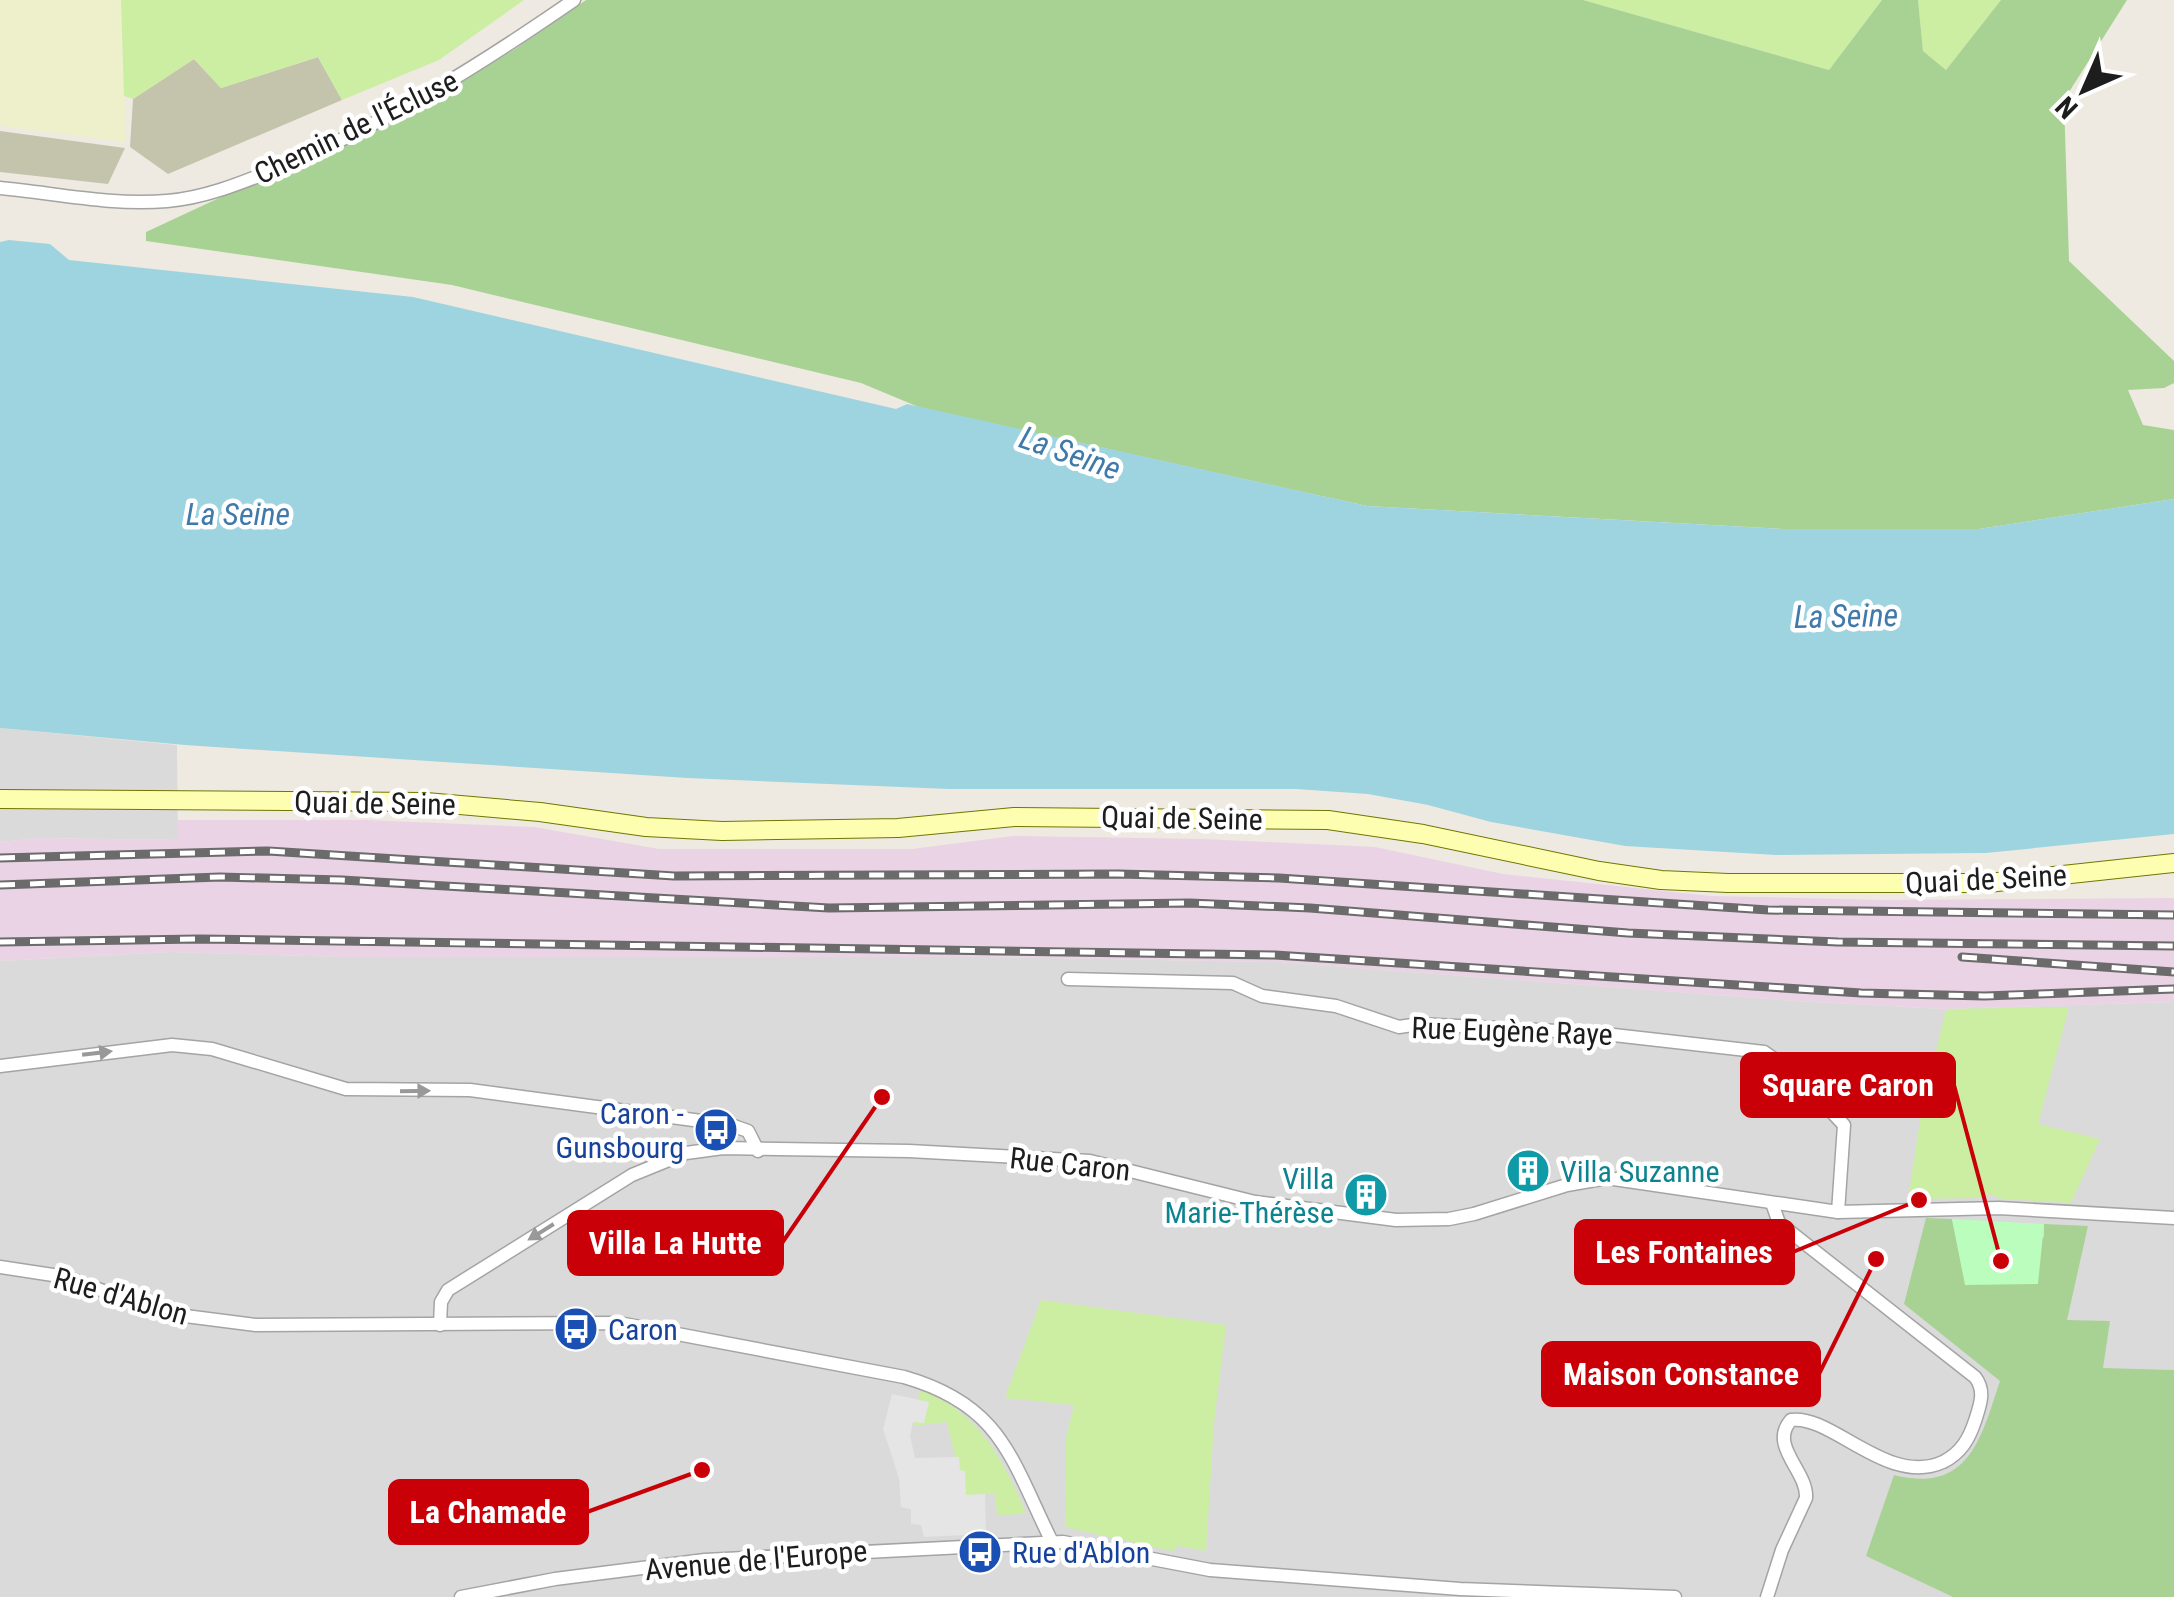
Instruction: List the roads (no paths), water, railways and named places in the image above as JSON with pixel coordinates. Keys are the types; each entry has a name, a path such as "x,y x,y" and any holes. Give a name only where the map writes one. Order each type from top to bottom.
{"main road":[{"name":"Quai de Seine","path":"0,799 426,802 722,831 898,828 1014,818 1328,820 1423,834 1600,872 1728,883 1988,882 2174,863"}],"street":[{"name":"Chemin de l'Écluse","path":"0,188 164,202 233,186 322,150 398,112 471,71 574,0"},
{"name":"Rue Eugène Raye","path":"1068,979 1233,984 1262,996 1336,1006 1399,1027 1419,1024 1596,1033 1764,1052 1797,1076 1844,1125 1838,1212"},
{"path":"0,1066 151,1046 199,1048 346,1089 470,1090 731,1125 748,1131 758,1151"},
{"name":"Rue Caron","path":"440,1325 441,1302 448,1290 632,1175 686,1154 723,1148 909,1150 1090,1161 1255,1202 1396,1220 1449,1219 1474,1214 1567,1185 1606,1178 1838,1212 1999,1208 2174,1218"},
{"path":"1767,1597 1782,1550 1806,1498 1806,1489 1783,1440 1789,1422 1804,1420 1898,1464 1930,1467 1950,1458 1964,1445 1982,1401 1980,1383 1975,1377 1779,1223 1772,1203"},
{"name":"Rue d'Ablon","path":"0,1268 66,1277 162,1313 206,1320 256,1325 619,1323 933,1385 964,1400 994,1430 1052,1542"},
{"name":"Avenue de l'Europe","path":"462,1597 704,1560 1052,1542 1210,1570 1460,1589 1675,1597"},
{"path":"1316,1578 1319,1597"}],"water":[{"name":"La Seine","path":"0,242 50,244 69,260 413,297 896,409 907,404 1367,506 1783,529 1979,529 2174,499 2174,834 1986,853 1776,855 1625,846 1491,822 1368,794 1296,789 949,789 687,778 185,745 0,728"}],"railway":[{"path":"0,858 268,851 674,876 1118,874 1279,878 1768,910 2174,915"},
{"path":"0,885 220,877 342,880 829,908 1190,903 1310,908 1628,933 1838,942 2174,946"},
{"path":"0,942 200,939 1275,955 1861,993 1984,996 2174,989"},
{"path":"1962,957 2174,972"}],"place":[{"name":"Villa La Hutte","path":"882,1097"},
{"name":"Caron - Gunsbourg","path":"716,1130"},
{"name":"Villa Suzanne","path":"1528,1171"},
{"name":"Villa Marie-Thérèse","path":"1366,1195"},
{"name":"Les Fontaines","path":"1919,1200"},
{"name":"Maison Constance","path":"1876,1259"},
{"name":"Square Caron","path":"2001,1261"},
{"name":"Caron","path":"576,1329"},
{"name":"La Chamade","path":"702,1470"},
{"name":"Rue d'Ablon","path":"980,1552"}]}
